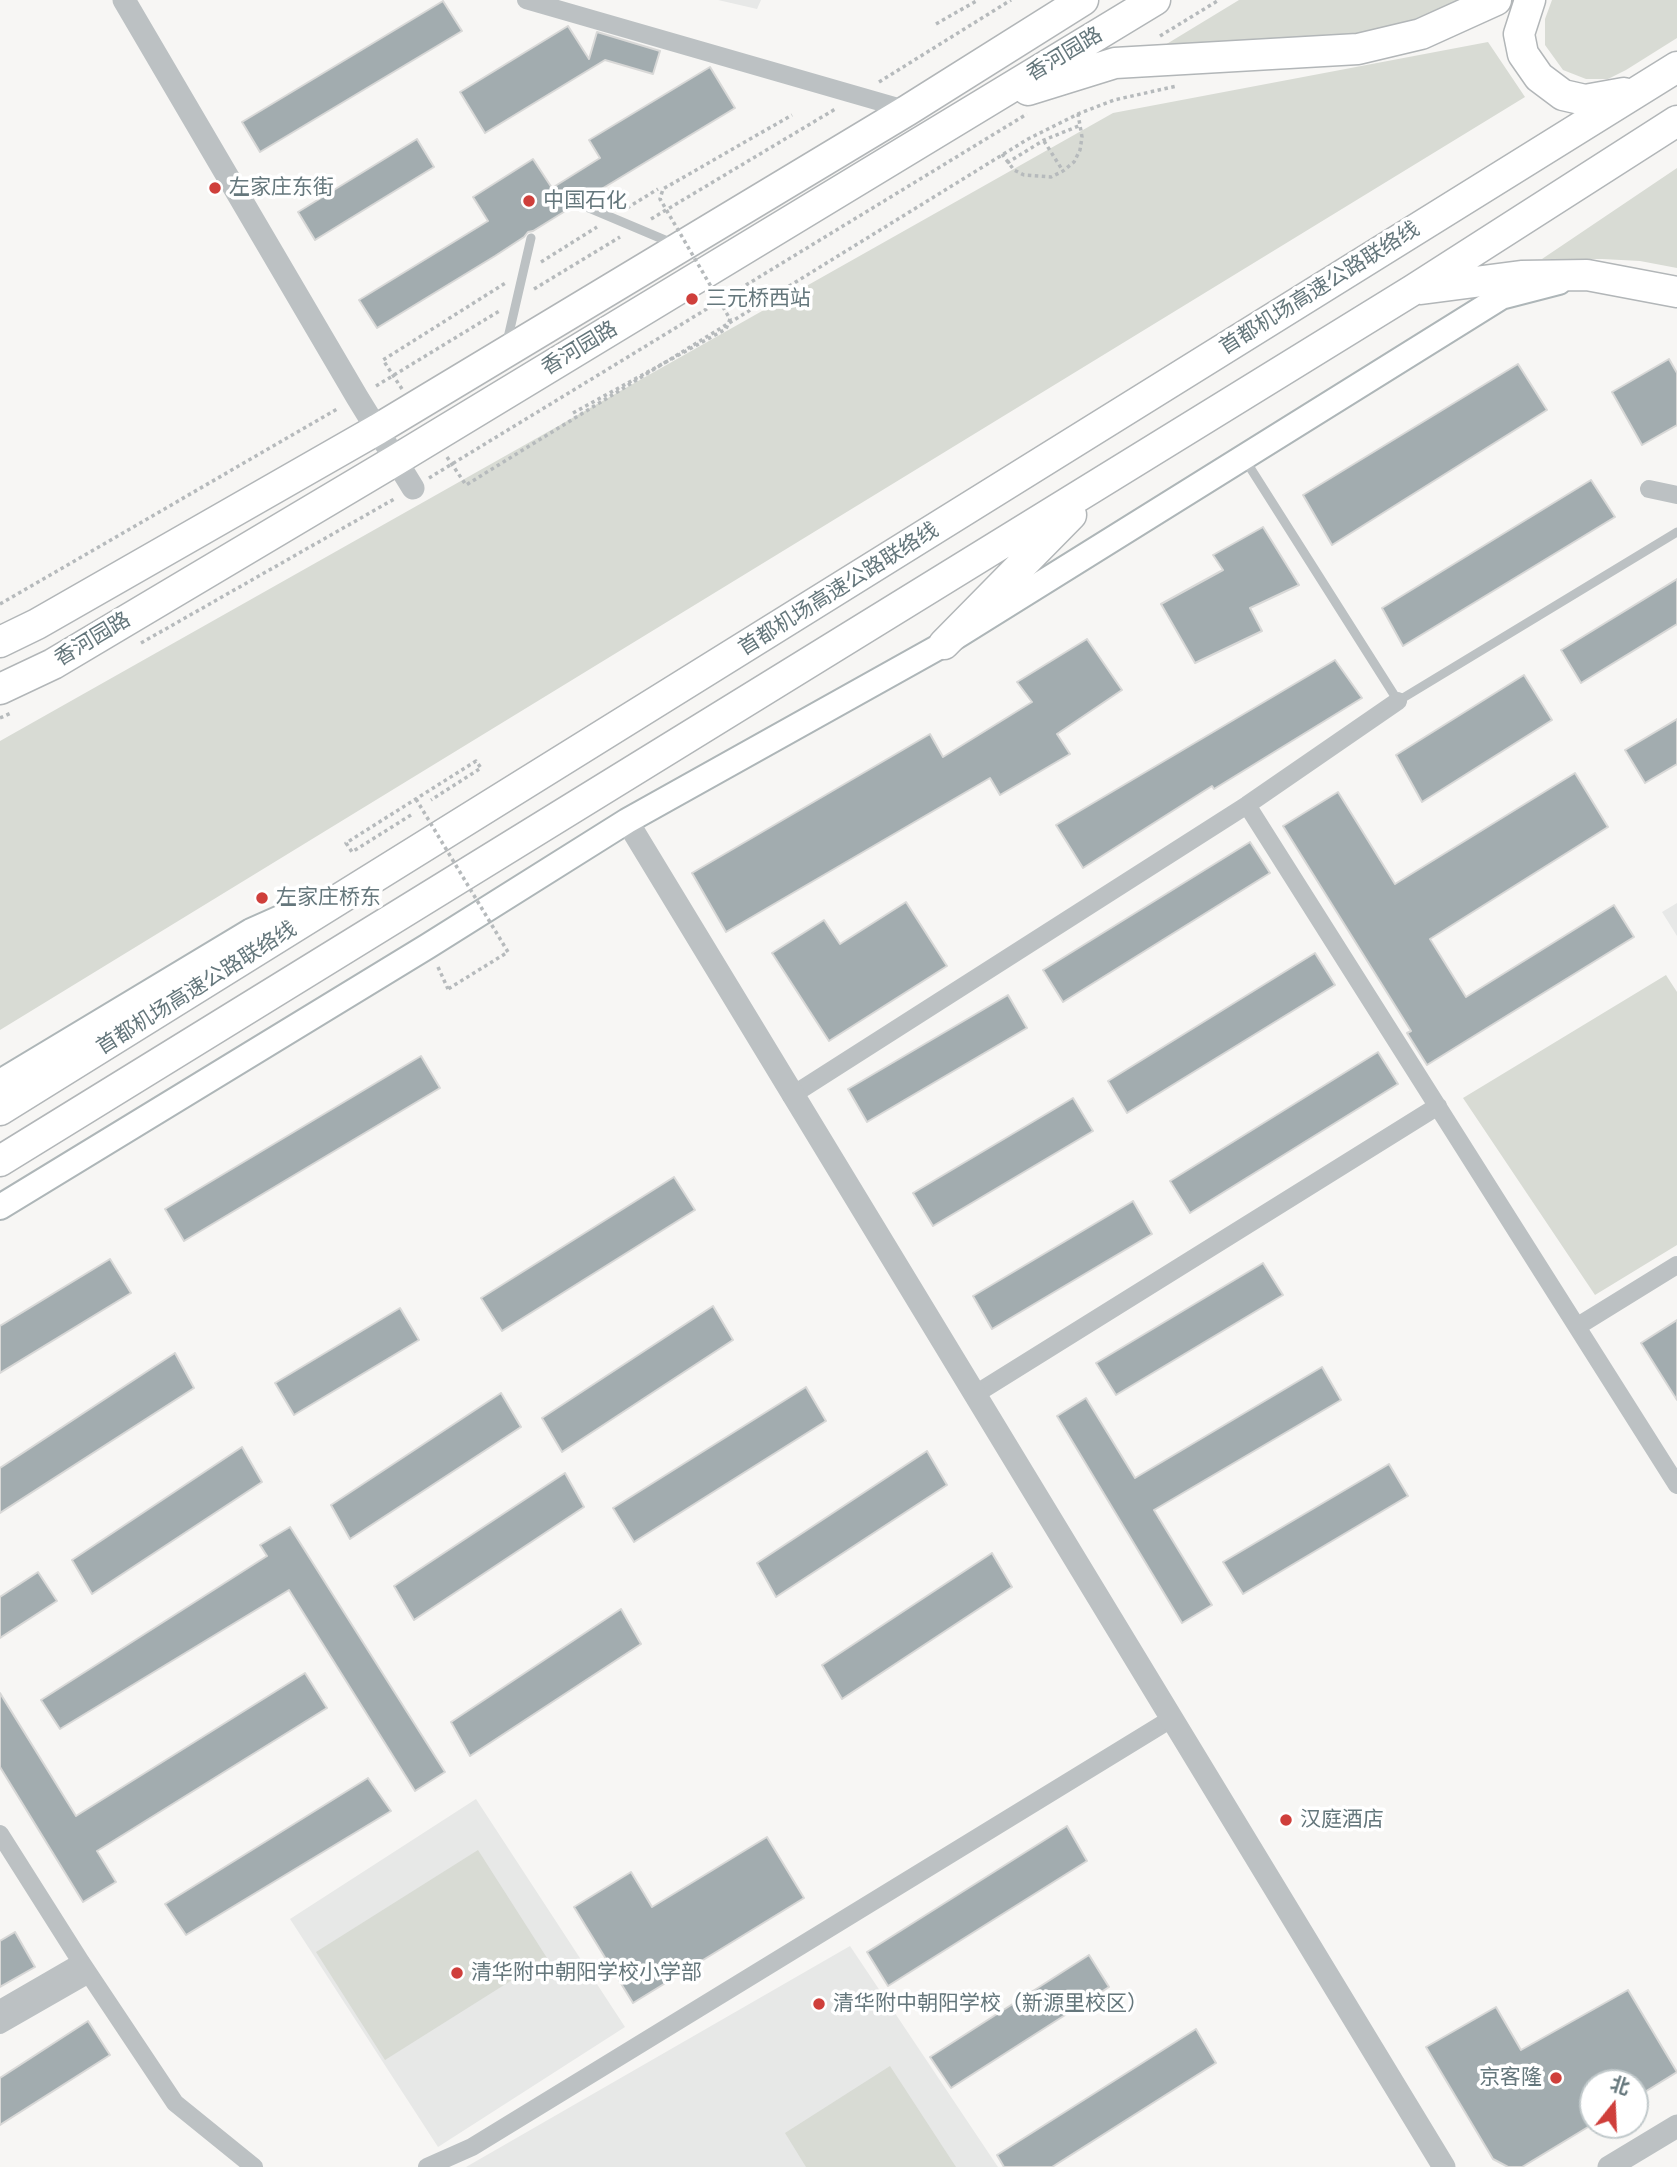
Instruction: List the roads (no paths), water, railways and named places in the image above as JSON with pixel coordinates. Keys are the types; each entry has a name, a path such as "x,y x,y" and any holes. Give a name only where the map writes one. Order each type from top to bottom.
{"highway":[{"path":"1014,43 1045,0"},
{"name":"香河园路","path":"0,642 37,624 378,429 908,110 1083,0"},
{"name":"香河园路","path":"6,701 53,664 396,460 1155,0"},
{"path":"984,104 1115,63 1358,49 1421,34 1496,0"},
{"path":"1523,5 1519,34 1523,54 1539,77 1563,95 1585,100 1638,91"},
{"name":"首都机场高速公路联络线","path":"0,1111 1677,67"},
{"name":"首都机场高速公路联络线","path":"0,1161 1413,290 1677,121"},
{"path":"1413,290 1521,276 1587,275 1677,292"},
{"path":"944,644 1106,480"}],"main road":[{"path":"0,1207 428,946 626,821 944,644 1502,297 1587,275"},
{"path":"0,1082 251,931 419,851"}],"street":[{"path":"124,0 356,397 413,488"},
{"path":"526,0 908,110"},
{"path":"1649,489 1677,495"},
{"path":"792,1096 1247,805 1398,701"},
{"path":"1247,805 1677,1485"},
{"path":"626,821 1444,2167"},
{"path":"974,1395 1438,1106"},
{"path":"1578,1326 1677,1265"},
{"path":"427,2167 472,2147 1171,1719"},
{"path":"0,1834 175,2103 254,2167"},
{"path":"0,2009 85,1968"},
{"path":"0,2025 85,1968"},
{"path":"1609,2167 1677,2126"}],"lane":[{"path":"582,205 680,247"},
{"path":"504,353 531,238"},
{"path":"1244,457 1398,701 1677,532"}],"place":[{"name":"左家庄东街","path":"215,188"},
{"name":"中国石化","path":"529,201"},
{"name":"三元桥西站","path":"692,299"},
{"name":"左家庄桥东","path":"262,898"},
{"name":"汉庭酒店","path":"1286,1820"},
{"name":"清华附中朝阳学校小学部","path":"457,1973"},
{"name":"清华附中朝阳学校（新源里校区）","path":"819,2004"},
{"name":"京客隆","path":"1556,2078"}]}
